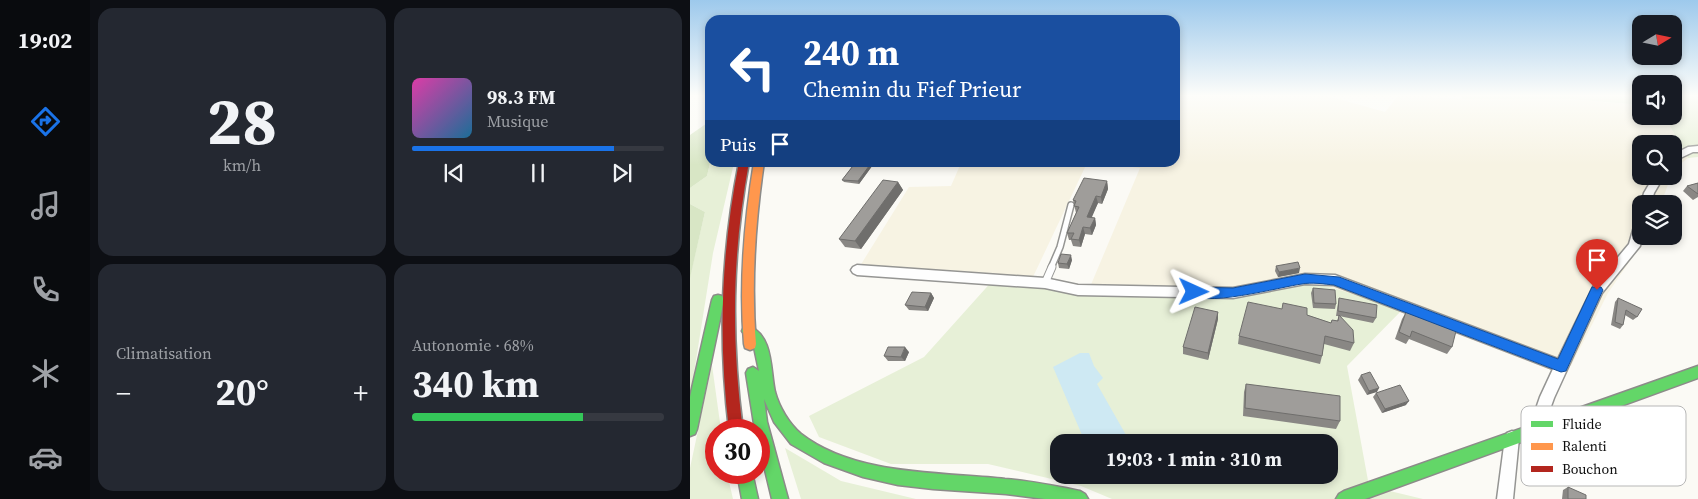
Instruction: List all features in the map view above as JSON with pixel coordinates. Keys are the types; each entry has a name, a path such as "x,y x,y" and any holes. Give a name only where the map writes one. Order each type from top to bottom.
{"main road":[{"path":"690,429 728,254 743,167"},
{"path":"758,167 751,209 746,264 748,331 760,422 780,499"},
{"path":"728,254 725,297 727,353 735,419"},
{"path":"748,331 760,342 769,393 788,430 808,450 839,470 866,482 909,491 1033,491 1066,494 1080,499"},
{"path":"1601,406 1698,372"},
{"path":"1344,499 1521,435"},
{"path":"747,484 750,499"}],"street":[{"path":"1682,154 1698,149"},
{"path":"1545,406 1561,366 1597,290 1634,245"},
{"path":"857,270 1045,283 1078,290 1233,293 1305,279 1335,280 1561,366"},
{"path":"1505,499 1512,438"}],"lane":[{"path":"1045,283 1060,247 1071,205"}],"shaded area":[{"path":"1180,118 1632,118 1632,125 1669,125 1675,135 1632,135 1632,185 1668,185 1664,195 1632,195 1632,245 1641,245 1608,293 1571,366 1310,282 1206,297 1090,287 1140,168 1132,167 1180,167"},
{"path":"1682,148 1688,158 1682,163"},
{"path":"959,167 1085,167 1032,279 860,266 909,187 951,186"}],"green space":[{"path":"1682,118 1698,118 1698,157 1688,158 1682,148 1682,135 1675,135 1669,125 1682,125"},
{"path":"705,124 705,167 709,167 707,176 690,188 690,135"},
{"path":"709,167 733,167 713,253 690,398 690,276 705,212 690,204 690,188 707,176"},
{"path":"690,204 705,212 690,278"},
{"path":"994,279 1206,297 1310,282 1404,308 1347,366 1369,486 1423,499 1112,499 1073,484 1338,484 1338,434 1050,434 1050,479 988,464 891,464 819,437 809,416 924,357"},
{"path":"712,365 719,419 705,419 705,484 730,484 733,499 690,499 690,468"},
{"path":"785,448 841,481 916,499 801,499"}],"water":[{"path":"1080,353 1089,353 1094,366 1103,378 1097,384 1125,434 1082,434 1053,367"}],"building":[{"path":"852,167 868,167 858,181 842,180"},
{"path":"1084,178 1107,181 1101,197 1096,196 1087,217 1095,218 1090,228 1083,227 1079,240 1071,239 1074,233 1067,233 1079,207 1074,206 1076,201 1073,200"},
{"path":"883,180 898,182 855,241 839,239"},
{"path":"1698,183 1698,194 1687,186"},
{"path":"1061,254 1071,255 1067,264 1058,263"},
{"path":"1298,262 1300,268 1279,272 1276,266"},
{"path":"1313,288 1335,290 1336,304 1314,303"},
{"path":"912,292 931,293 925,307 905,305"},
{"path":"1339,298 1377,305 1376,318 1338,311"},
{"path":"1618,298 1642,309 1637,317 1626,310 1623,325 1615,322"},
{"path":"1248,302 1282,309 1283,303 1307,308 1307,315 1331,323 1332,320 1338,321 1339,315 1353,330 1354,343 1325,336 1322,356 1239,336"},
{"path":"1195,307 1218,312 1208,353 1183,347"},
{"path":"1406,312 1456,331 1452,347 1412,331 1410,337 1399,332"},
{"path":"888,347 905,347 901,357 884,356"},
{"path":"1370,372 1379,388 1369,391 1361,375"},
{"path":"1246,384 1340,396 1340,421 1245,408"},
{"path":"1400,385 1409,401 1385,409 1376,393"},
{"path":"1568,487 1586,495 1586,499 1568,499"}],"traffic: fast":[{"path":"690,429 718,300"},
{"path":"748,331 755,337 762,351 768,390 782,423 796,439 829,458 863,470 898,477 1006,486 1080,499"},
{"path":"1603,406 1698,372"},
{"path":"753,373 760,422 780,499"},
{"path":"1344,499 1521,436"},
{"path":"747,484 750,499"}],"traffic: slow":[{"path":"750,344 747,298 749,253 758,167"}],"traffic: jam":[{"path":"735,419 729,362 728,296 733,229 743,167"}],"route":[{"path":"1194,292 1233,293 1305,279 1335,280 1561,366 1597,290"}]}
